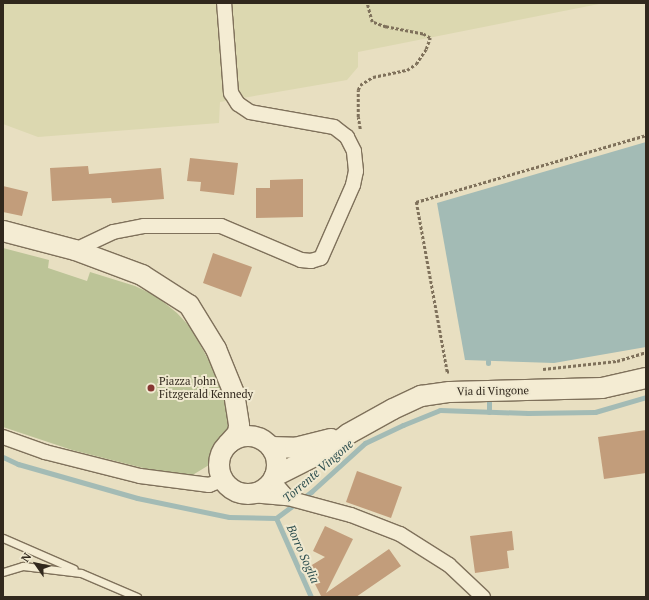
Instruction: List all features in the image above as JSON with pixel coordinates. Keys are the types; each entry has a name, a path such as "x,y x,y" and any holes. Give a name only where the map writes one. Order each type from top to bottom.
{"street":[{"path":"74,250 113,232 144,226 221,226 301,260 311,261 321,258 353,185 356,171 354,151 347,137 334,127 250,112 238,104 231,93 224,3"},
{"path":"3,231 74,250 142,275 189,305 216,348 234,393 240,426 238,433 220,455 218,468 222,480 234,492 288,498 312,504 351,515 400,534 449,565 483,597"},
{"name":"Via di Vingone","path":"274,478 325,451 348,434 393,409 421,396 450,392 602,388 646,378"},
{"path":"234,393 270,445 276,458 274,478 263,490 251,495"},
{"name":"Via di Vingone","path":"270,445 296,448 348,434"},
{"path":"228,444 244,436 260,438 270,445"},
{"path":"3,437 45,452 140,476 210,485 222,480"},
{"path":"274,478 288,498"}],"lane":[{"path":"3,538 137,597"},
{"path":"3,572 23,566 81,573"}],"path":[{"path":"360,130 358,110 358,90 360,85 373,77 407,70 416,64 426,49 430,38 424,34 372,22 367,3"},
{"path":"454,372 447,372 416,202 646,135"},
{"path":"539,370 616,360 646,352"}],"shaded area":[{"path":"3,3 604,3 358,52 358,67 347,80 220,102 219,123 38,137 3,124"}],"green space":[{"name":"Piazza John Fitzgerald Kennedy","path":"3,248 49,260 48,268 87,281 90,272 135,286 156,296 177,313 191,328 225,390 233,421 229,431 214,447 209,465 191,476 155,471 72,450 3,427"}],"water":[{"path":"646,142 646,347 554,363 465,360 437,203"}],"building":[{"path":"190,158 238,163 234,195 200,191 201,182 187,181"},
{"path":"88,166 89,174 161,168 164,199 112,203 111,198 52,201 50,168"},
{"path":"303,179 303,217 256,218 256,188 270,188 270,180"},
{"path":"3,186 28,192 22,216 3,212"},
{"path":"213,253 252,267 241,297 203,283"},
{"path":"646,430 646,473 604,479 598,437"},
{"path":"357,471 402,487 391,518 346,502"},
{"path":"325,526 353,539 326,593 389,549 401,566 356,597 319,597 321,596 307,568 325,557 313,551"},
{"path":"512,531 514,550 507,551 509,568 475,573 470,536"}],"waterway":[{"name":"Torrente Vingone","path":"3,457 18,464 137,498 229,517 276,518 311,492 365,443 440,410 528,413 595,412 646,397"},
{"path":"489,400 489,412"},
{"name":"Borro Soglia","path":"276,518 311,597"}],"place":[{"name":"Piazza John Fitzgerald Kennedy","path":"151,388"}]}
